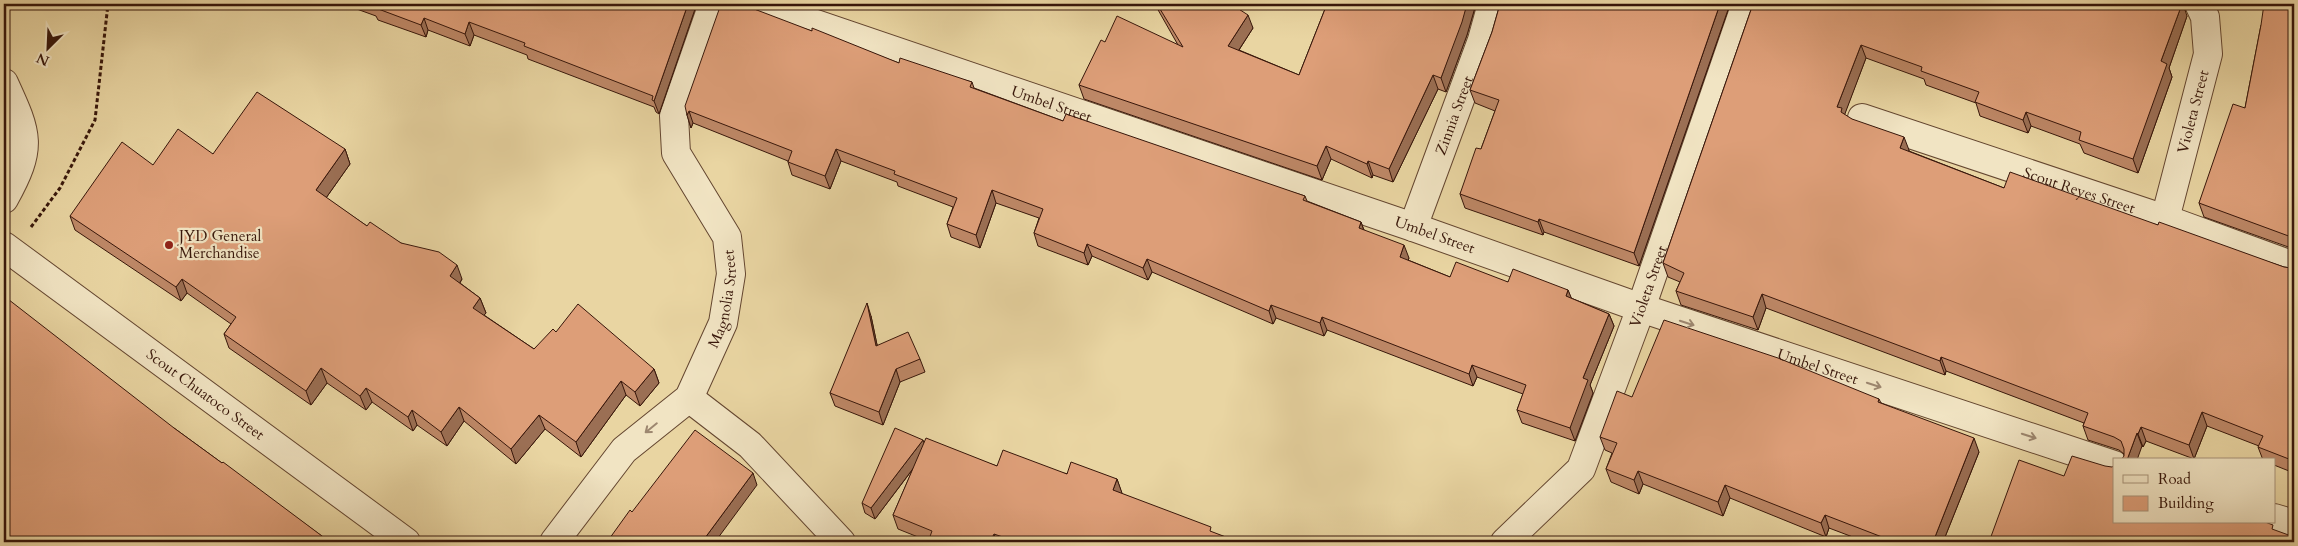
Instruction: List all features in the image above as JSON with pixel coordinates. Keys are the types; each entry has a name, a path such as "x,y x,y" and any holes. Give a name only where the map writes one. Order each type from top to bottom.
{"street":[{"name":"Magnolia Street","path":"689,398 723,323 731,274 727,237 676,153 674,116 713,4"},
{"name":"Umbel Street","path":"757,4 1413,227 1641,308 2113,465"},
{"name":"Zinnia Street","path":"1413,227 1482,40 1492,4"},
{"name":"Violeta Street","path":"1505,542 1581,468 1641,308 1746,4"},
{"name":"Violeta Street","path":"2165,219 2208,54 2205,17 2199,4"},
{"path":"4,84 23,124 25,155 4,199"},
{"name":"Scout Reyes Street","path":"1862,118 2165,219 2294,266"},
{"name":"Scout Chuatoco Street","path":"8,248 406,542"},
{"path":"554,542 624,450 689,398 750,445 841,542"},
{"path":"2276,519 2294,524"}],"path":[{"path":"8,248 60,188 95,120 108,4"}],"building":[{"path":"371,4 688,4 654,101 652,100 653,96 524,46 525,43 469,22 465,34 424,18 421,25 373,7 374,5"},
{"path":"721,4 730,6 731,4 741,4 812,31 812,28 899,63 900,58 972,82 970,87 1063,121 1066,114 1305,196 1303,200 1361,222 1359,228 1404,245 1400,257 1450,277 1456,262 1508,282 1513,269 1568,290 1566,296 1609,314 1583,378 1588,380 1570,428 1517,410 1526,385 1472,365 1469,374 1322,317 1320,323 1271,305 1269,311 1147,259 1143,268 1087,244 1084,253 1034,233 1043,209 992,190 976,235 947,224 957,198 894,174 895,171 836,149 825,176 788,162 792,151 689,111 687,115 685,106"},
{"path":"1157,4 1231,4 1248,15 1228,46 1299,75 1327,4 1467,4 1441,78 1433,75 1389,169 1368,161 1367,164 1326,146 1317,166 1079,85 1101,40 1105,42 1117,16 1183,47"},
{"path":"1500,4 1720,4 1634,253 1539,219 1538,222 1460,194 1476,148 1481,149 1499,100 1470,90 1492,32"},
{"path":"1753,4 2182,4 2161,61 2167,64 2133,159 2079,140 2081,132 2026,112 2023,120 1975,102 1979,92 1921,71 1922,67 1861,45 1837,107 1842,108 1841,112 1852,119 1904,137 1900,148 2004,188 2010,172 2158,225 2159,222 2284,267 2291,268 2294,266 2294,461 2258,447 2263,436 2202,412 2189,445 2141,427 2128,458 2122,458 2124,449 2121,441 2083,426 2088,413 1941,357 1940,361 1762,294 1753,317 1676,291 1684,273 1663,263"},
{"path":"2264,4 2294,4 2294,238 2199,203 2233,104 2245,108"},
{"path":"257,92 345,149 316,190 367,226 370,222 401,243 439,252 457,265 450,276 480,298 473,308 534,349 553,329 556,332 578,304 654,369 635,392 621,381 576,442 539,415 511,449 459,407 441,432 412,410 408,417 366,388 360,396 321,368 306,391 224,334 236,317 182,279 176,287 70,216 122,142 153,165 178,129 213,154"},
{"path":"4,296 174,428 330,542 155,542 148,537 144,542 4,542"},
{"path":"867,303 876,346 908,332 920,359 896,369 879,412 830,393"},
{"path":"1664,320 1778,358 1879,399 1878,402 1974,438 1933,542 1895,542 1825,515 1821,523 1725,485 1718,502 1638,471 1634,480 1606,469 1617,443 1600,437 1617,391 1632,397"},
{"path":"895,428 923,440 871,508 862,503"},
{"path":"695,430 753,473 702,542 607,542 630,510 632,512"},
{"path":"926,438 997,466 1003,450 1067,474 1071,462 1117,479 1113,490 1211,527 1210,531 1239,542 1017,542 994,534 990,542 928,542 932,531 893,515"},
{"path":"2072,456 2105,466 2113,466 2113,524 2270,524 2273,525 2272,529 2294,537 2294,542 1989,542 2019,460 2064,476"}],"place":[{"name":"JYD General Merchandise","path":"169,245"}]}
